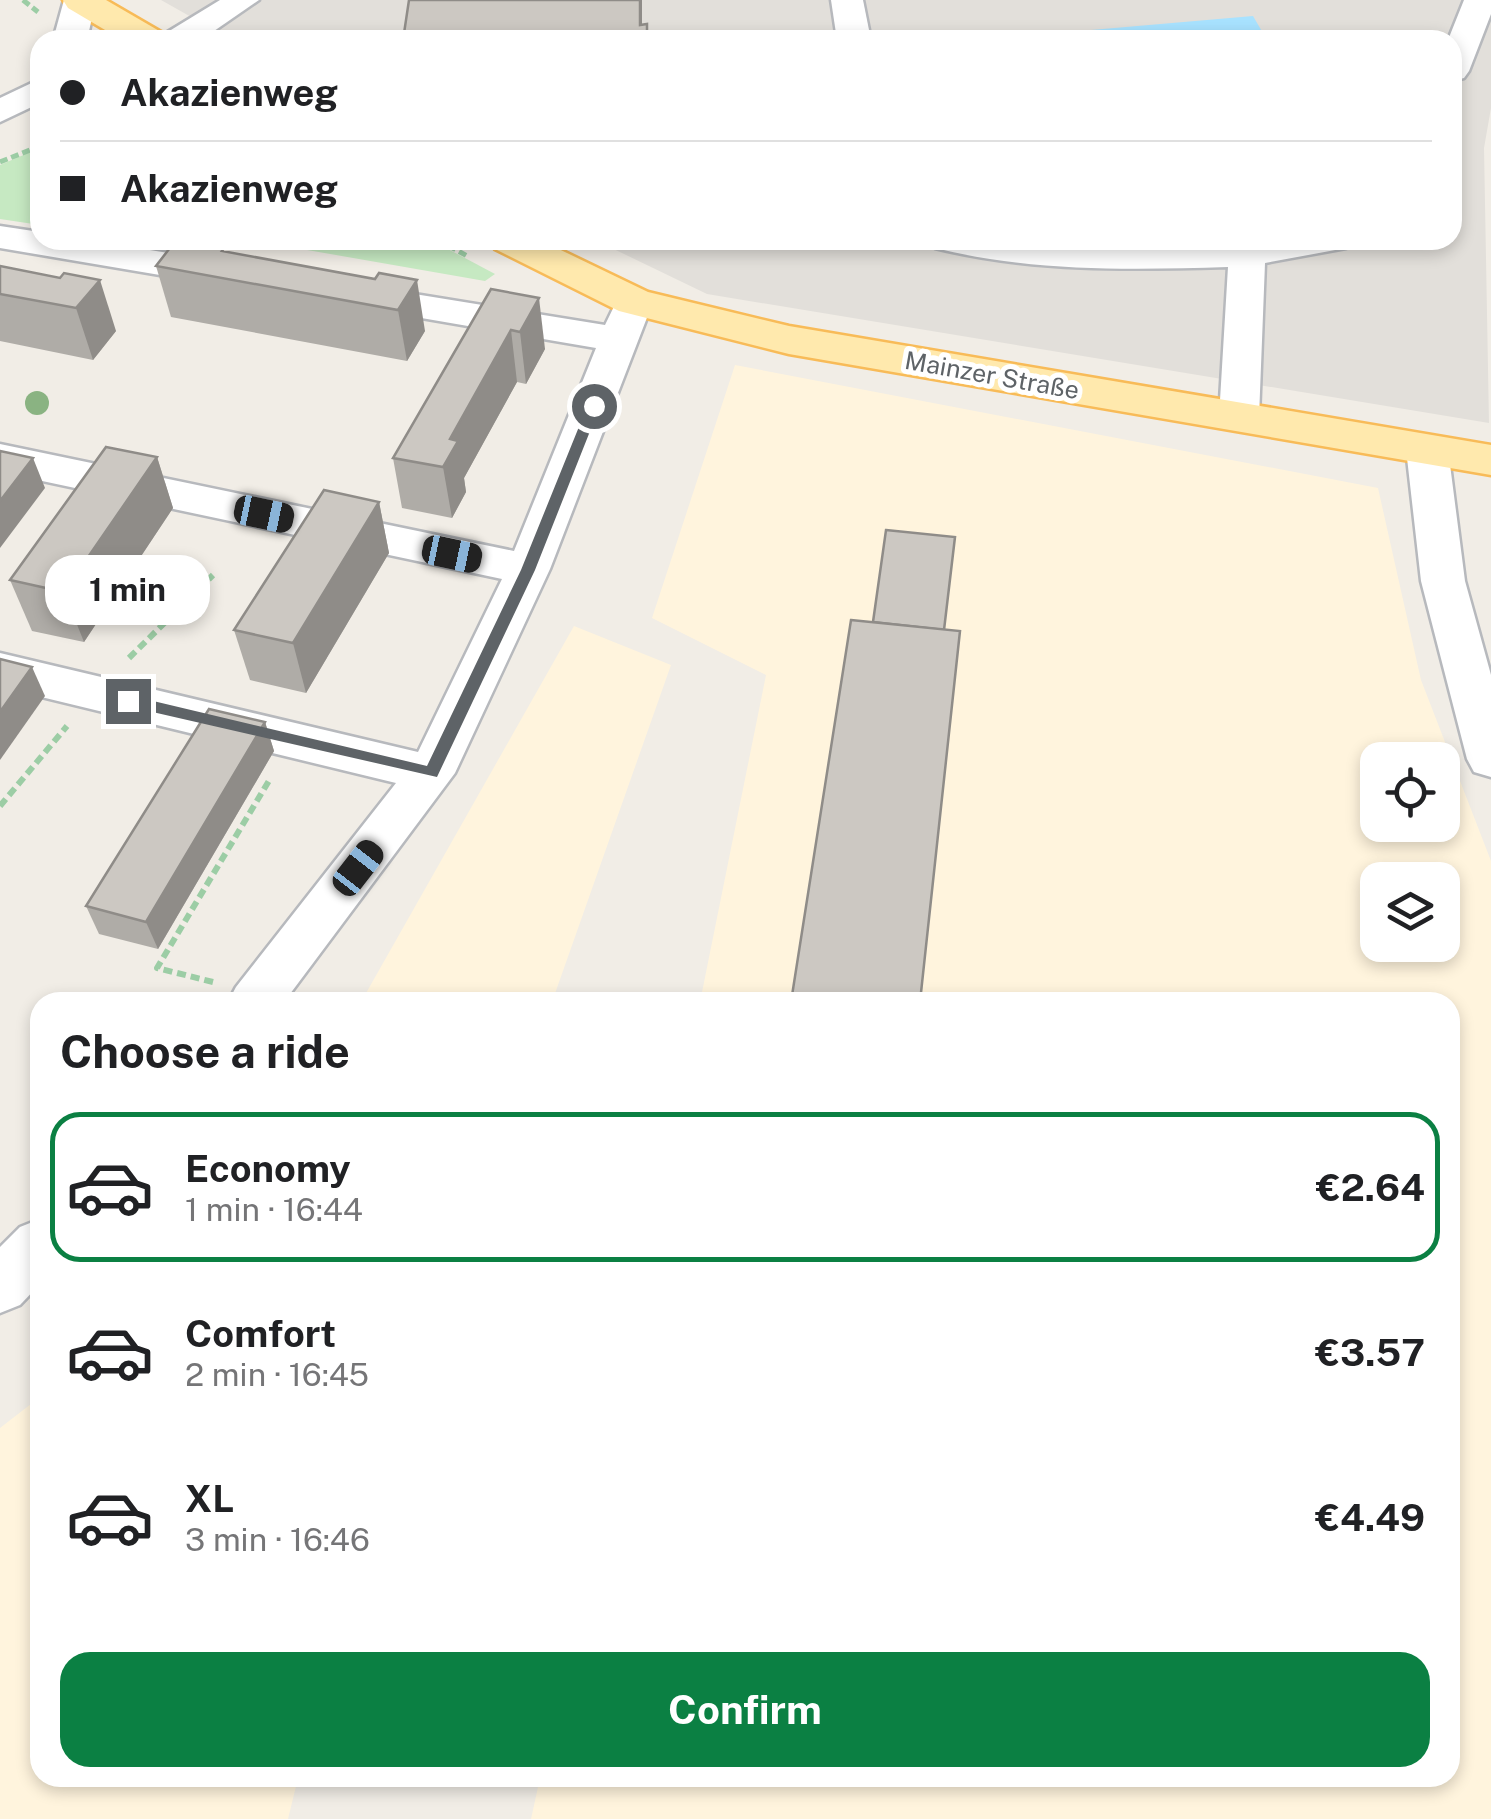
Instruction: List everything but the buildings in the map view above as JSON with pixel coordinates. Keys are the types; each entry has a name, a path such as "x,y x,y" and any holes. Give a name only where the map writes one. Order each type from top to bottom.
{"main road":[{"path":"80,0 131,30"},
{"name":"Mainzer Straße","path":"528,250 585,281 627,321 789,340 1491,460"}],"street":[{"path":"72,30 80,0"},
{"path":"194,30 242,0"},
{"path":"847,0 852,30"},
{"path":"1462,46 1480,0"},
{"path":"0,112 30,95"},
{"path":"0,145 30,132"},
{"path":"0,237 30,242"},
{"path":"80,250 252,278"},
{"path":"988,250 1046,258 1248,255 1276,250"},
{"path":"1239,417 1248,255"},
{"path":"262,992 432,773 528,570 627,321 310,288"},
{"path":"1427,449 1442,581 1491,758"},
{"path":"0,458 528,570"},
{"path":"0,670 432,773"},
{"path":"0,1286 30,1255"}],"path":[{"path":"0,162 30,150"},
{"path":"237,992 157,968 294,740"}],"shaded area":[{"path":"161,0 1491,0 1491,108 1484,148 1489,423 707,294 616,250 1462,250 1462,30 214,30"},
{"path":"735,365 1378,488 1421,680 1445,742 1360,742 1360,842 1460,842 1460,781 1491,861 1491,1819 531,1819 538,1787 1460,1787 1460,992 702,992 766,675 652,618"},
{"path":"574,626 671,665 556,992 367,992"},
{"path":"30,1405 30,1787 296,1787 288,1819 0,1819 0,1428"}],"green space":[{"path":"30,152 30,224 0,219 0,165"},
{"path":"307,250 450,250 495,274 485,281"}],"water":[{"path":"1253,16 1261,30 1091,30"}],"route":[{"path":"128,701 432,773 528,570 594,406"}]}
